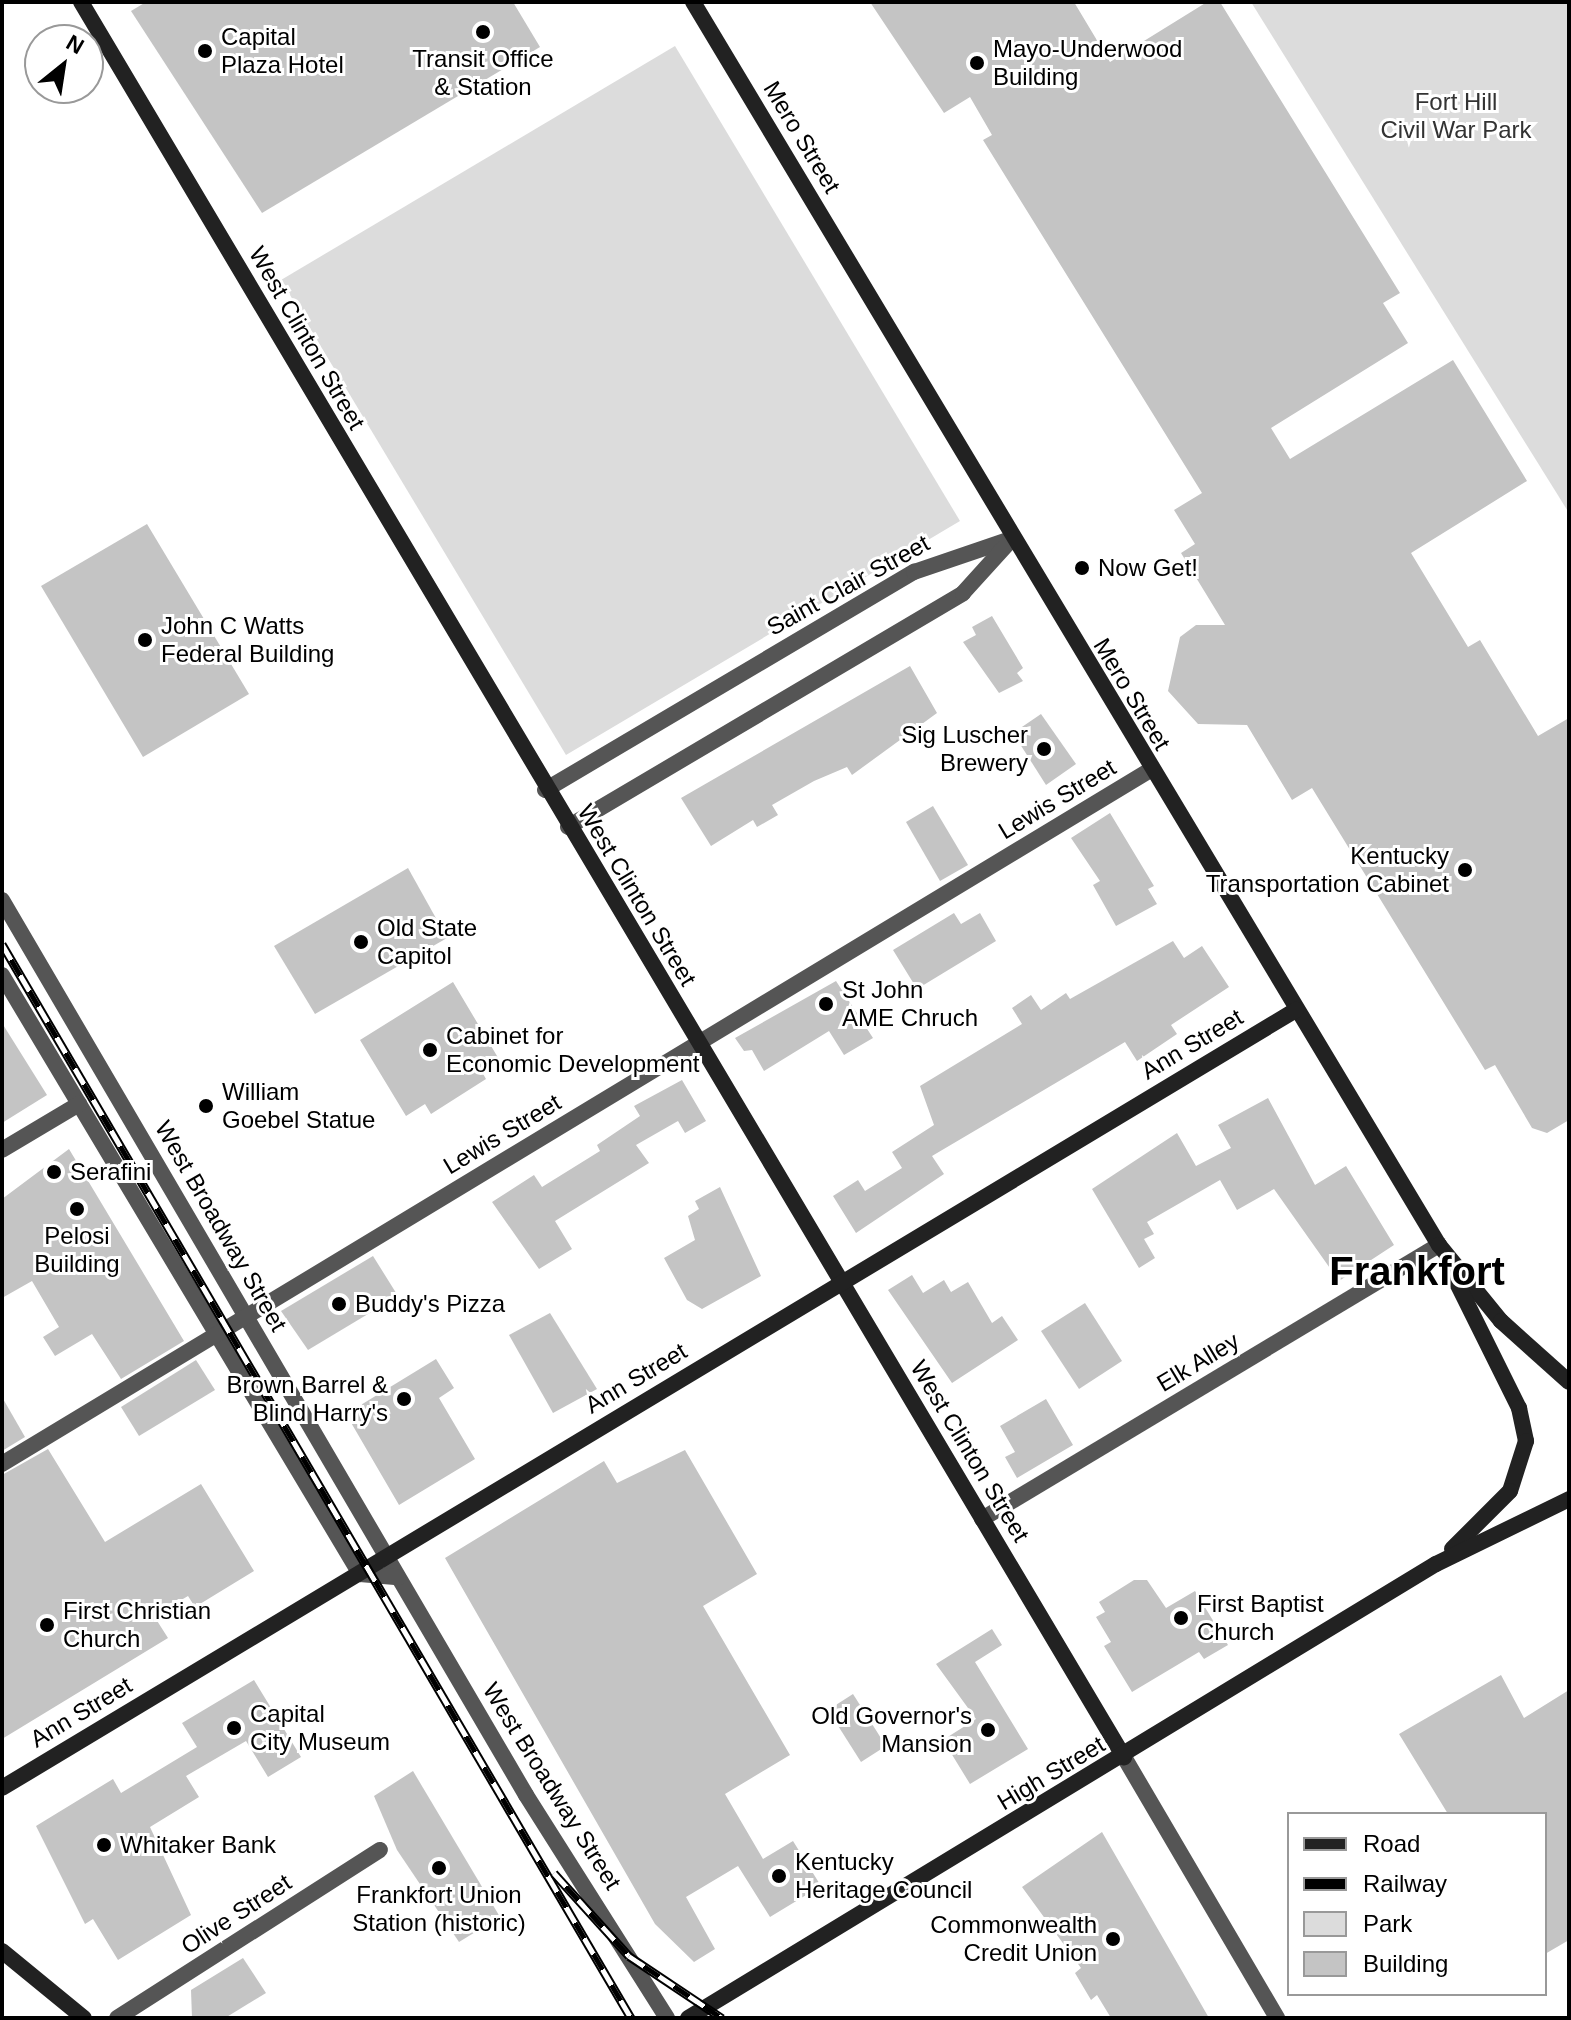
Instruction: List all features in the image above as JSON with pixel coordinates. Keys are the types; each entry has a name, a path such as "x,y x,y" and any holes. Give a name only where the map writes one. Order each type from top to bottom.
{"main road":[{"name":"West Clinton Street","path":"81,2 545,790 1124,1757"},
{"name":"Mero Street","path":"693,2 1150,770 1439,1245 1501,1321 1569,1382"},
{"name":"Ann Street","path":"2,1788 1296,1010"},
{"name":"High Street","path":"1436,1564 1510,1491 1526,1441 1519,1408 1439,1245"},
{"name":"High Street","path":"688,2018 1124,1757 1436,1564 1569,1499"},
{"path":"2,1951 84,2018"}],"street":[{"name":"Saint Clair Street","path":"545,790 902,578 1012,539"},
{"path":"568,827 963,593 1012,539"},
{"name":"Lewis Street","path":"2,1464 1150,770"},
{"name":"West Broadway Street","path":"2,900 398,1577 667,2018"},
{"path":"2,975 360,1574 398,1577"},
{"path":"2,1150 79,1104"},
{"name":"Elk Alley","path":"982,1519 1439,1245"},
{"name":"West Clinton Street","path":"1124,1757 1277,2018"},
{"name":"Olive Street","path":"117,2018 380,1850"}],"green space":[{"name":"Fort Hill Civil War Park","path":"1251,2 1569,2 1569,513"},
{"path":"675,46 960,521 566,755 281,280"}],"building":[{"path":"146,2 513,2 540,47 262,213 131,11"},
{"path":"870,2 1074,2 1110,62 1207,2 1220,2 1400,293 1383,303 1408,343 1271,428 1290,459 1453,360 1527,481 1411,553 1468,647 1480,640 1538,736 1569,718 1569,1120 1547,1133 1532,1128 1495,1065 1485,1070 1312,788 1292,800 1247,725 1198,724 1168,691 1180,637 1196,625 1225,625 1181,553 1195,544 1174,510 1202,493 983,140 992,135 970,97 944,113"},
{"name":"John C Watts Federal Building","path":"147,524 249,694 143,757 41,586"},
{"path":"992,616 1023,668 1017,673 1023,681 999,693 963,642 976,635 972,627"},
{"path":"910,666 937,713 852,775 847,767 814,781 772,805 778,815 757,827 753,820 711,846 681,798"},
{"name":"Sig Luscher Brewery","path":"1041,714 1076,764 1046,785 1013,733"},
{"path":"933,806 968,865 940,881 906,822"},
{"path":"1110,813 1154,886 1148,889 1157,904 1116,926 1093,885 1100,881 1071,838"},
{"name":"Old State Capitol","path":"408,868 447,938 315,1014 274,946"},
{"path":"954,913 961,924 980,913 996,941 917,989 893,950"},
{"path":"1173,941 1184,958 1202,946 1229,987 1171,1025 1177,1034 1137,1061 1125,1042 932,1156 944,1174 856,1233 833,1196 858,1180 865,1191 902,1168 892,1152 934,1125 920,1086 1022,1024 1012,1008 1031,995 1041,1010 1066,993 1070,999"},
{"name":"St John AME Chruch","path":"836,981 873,1038 844,1055 829,1031 764,1071 752,1050 744,1051 735,1038"},
{"name":"Cabinet for Economic Development","path":"453,982 500,1061 482,1072 486,1079 431,1114 425,1104 406,1116 360,1040"},
{"path":"2,1023 47,1095 2,1123"},
{"path":"682,1080 706,1121 685,1133 678,1121 636,1145 649,1163 555,1221 572,1249 539,1269 492,1202 534,1175 542,1187 600,1151 597,1145 640,1116 634,1106"},
{"path":"1268,1098 1315,1185 1346,1166 1394,1245 1339,1281 1274,1189 1237,1210 1220,1180 1147,1222 1154,1234 1144,1239 1155,1258 1139,1268 1092,1189 1177,1133 1196,1166 1231,1148 1218,1125"},
{"path":"69,1149 184,1341 121,1379 92,1334 55,1356 43,1337 59,1327 32,1281 2,1298 2,1199"},
{"path":"720,1187 761,1276 702,1309 687,1300 664,1258 695,1240 688,1216 699,1209 695,1201"},
{"name":"Buddy's Pizza","path":"373,1256 398,1296 308,1350 281,1311"},
{"path":"912,1275 923,1293 944,1280 951,1292 968,1282 992,1323 1002,1316 1018,1340 952,1383 888,1290"},
{"path":"1085,1303 1122,1361 1079,1389 1041,1331"},
{"path":"550,1313 597,1389 553,1413 509,1335"},
{"path":"436,1359 454,1388 439,1398 475,1459 399,1505 346,1414"},
{"path":"196,1360 215,1390 139,1436 121,1407"},
{"path":"2,1397 25,1437 2,1451"},
{"path":"1046,1399 1073,1445 1017,1478 1005,1457 1015,1452 1000,1426"},
{"path":"48,1449 105,1542 201,1484 254,1571 195,1607 188,1596 154,1616 168,1638 2,1739 2,1475"},
{"path":"685,1450 757,1574 703,1606 790,1755 725,1794 763,1859 793,1841 821,1886 770,1917 738,1866 686,1897 715,1949 694,1962 655,1924 445,1558 604,1461 617,1483"},
{"name":"First Baptist Church","path":"1134,1580 1147,1580 1166,1608 1195,1591 1228,1645 1204,1659 1199,1652 1132,1692 1104,1646 1111,1642 1096,1617 1105,1612 1099,1602"},
{"name":"Old Governor's Mansion","path":"992,1629 1002,1645 975,1662 1028,1749 970,1784 943,1740 976,1719 936,1664"},
{"path":"1501,1675 1524,1718 1569,1690 1569,1940 1547,1953 1547,1812 1447,1812 1399,1734"},
{"name":"Whitaker Bank","path":"254,1680 301,1757 268,1777 246,1741 186,1776 199,1797 150,1827 191,1915 118,1960 93,1919 85,1924 36,1826 113,1779 121,1793 197,1747 182,1723"},
{"path":"853,1694 886,1746 861,1762 828,1710"},
{"name":"Frankfort Union Station (historic)","path":"413,1771 500,1917 459,1942 397,1850 374,1796"},
{"name":"Commonwealth Credit Union","path":"1102,1832 1209,2018 1111,2018 1097,1995 1091,2000 1075,1973 1081,1968 1022,1887"},
{"path":"243,1958 266,1993 225,2018 192,2018 191,1990"}],"railway":[{"path":"2,944 631,2018"},
{"path":"554,1873 629,1956 722,2018"}],"place":[{"name":"Transit Office & Station","path":"483,32"},
{"name":"Capital Plaza Hotel","path":"205,51"},
{"name":"Mayo-Underwood Building","path":"977,63"},
{"name":"Now Get!","path":"1082,568"},
{"name":"John C Watts Federal Building","path":"145,640"},
{"name":"Sig Luscher Brewery","path":"1044,749"},
{"name":"Kentucky Transportation Cabinet","path":"1465,870"},
{"name":"Old State Capitol","path":"361,942"},
{"name":"St John AME Chruch","path":"826,1004"},
{"name":"Cabinet for Economic Development","path":"430,1050"},
{"name":"William Goebel Statue","path":"206,1106"},
{"name":"Serafini","path":"54,1172"},
{"name":"Pelosi Building","path":"77,1209"},
{"name":"Buddy's Pizza","path":"339,1304"},
{"name":"Brown Barrel & Blind Harry's","path":"404,1399"},
{"name":"First Baptist Church","path":"1181,1618"},
{"name":"First Christian Church","path":"47,1625"},
{"name":"Capital City Museum","path":"234,1728"},
{"name":"Old Governor's Mansion","path":"988,1730"},
{"name":"Whitaker Bank","path":"104,1845"},
{"name":"Frankfort Union Station (historic)","path":"439,1868"},
{"name":"Kentucky Heritage Council","path":"779,1876"},
{"name":"Commonwealth Credit Union","path":"1113,1939"}],"district":[{"name":"Frankfort","path":"1417,1271"}]}
